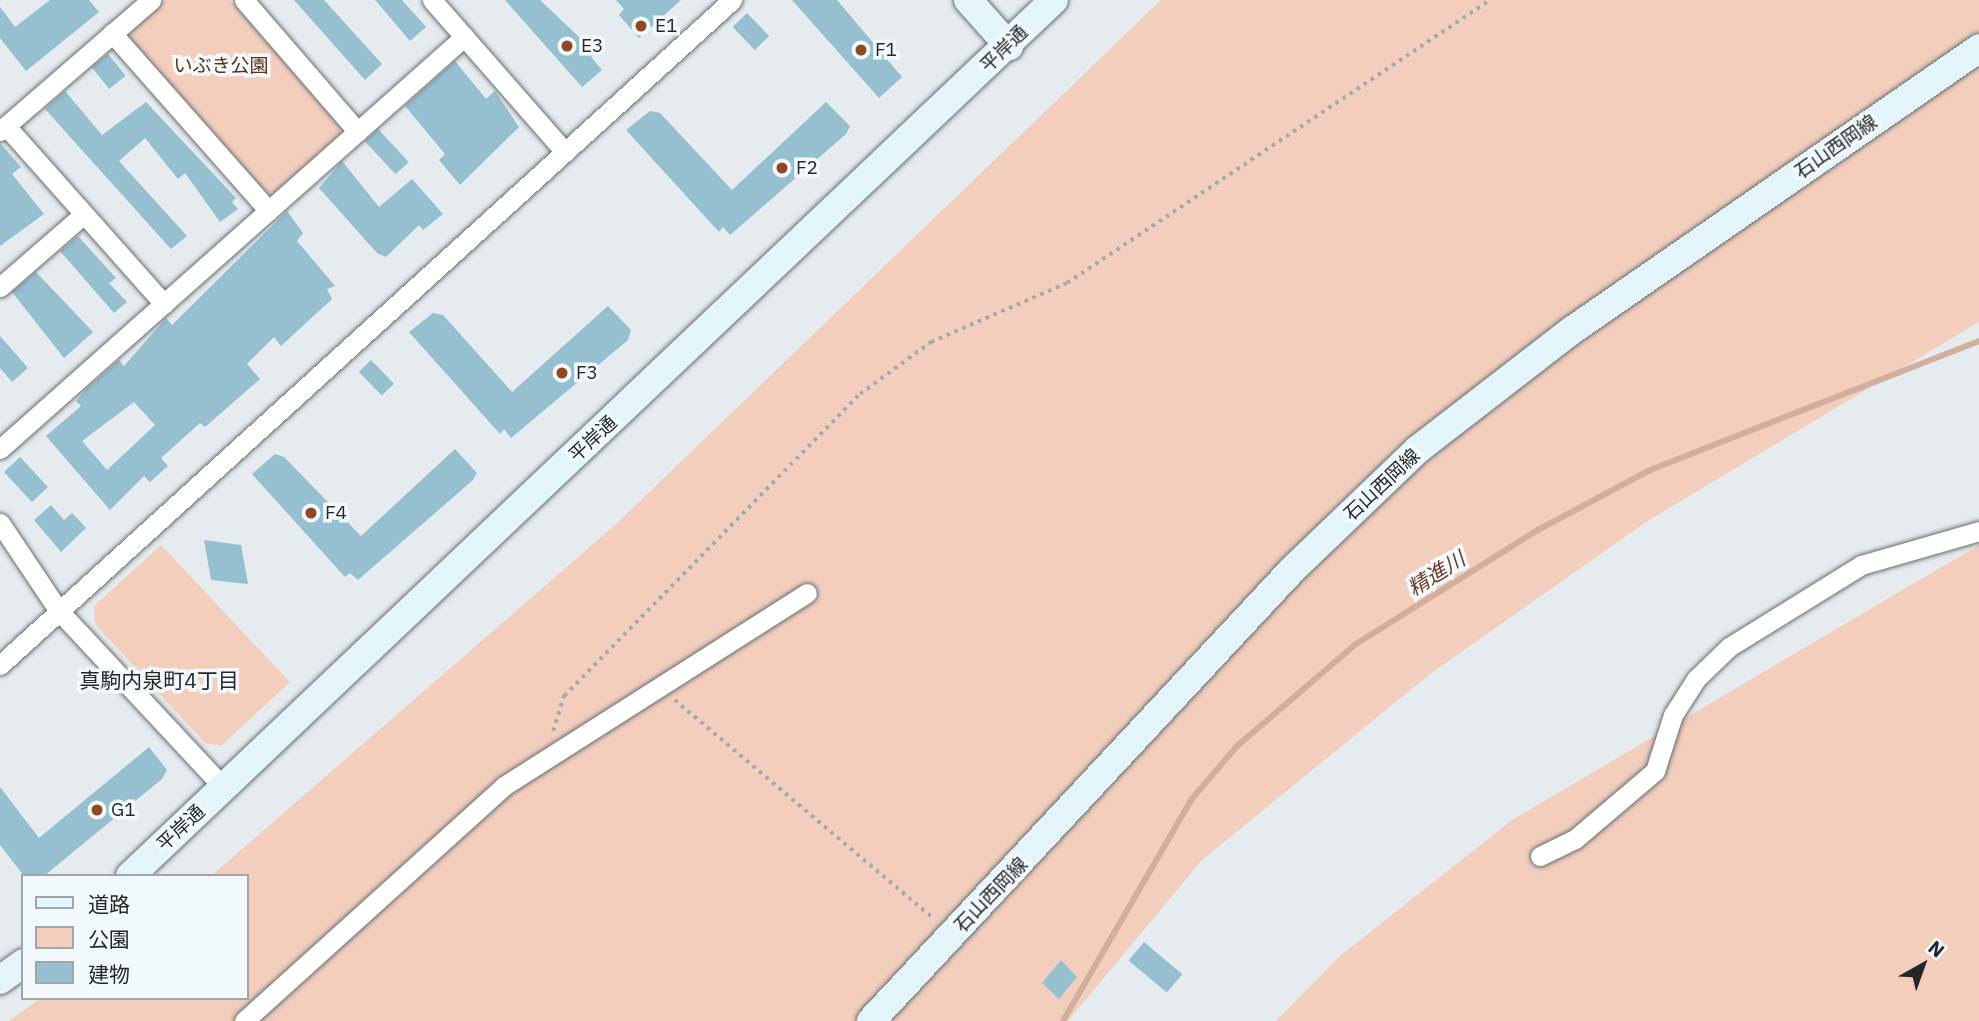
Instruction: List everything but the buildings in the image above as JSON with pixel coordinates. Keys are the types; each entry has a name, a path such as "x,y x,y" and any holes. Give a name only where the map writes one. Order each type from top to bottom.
{"street":[{"path":"150,0 3,128 164,304"},
{"path":"244,0 358,132"},
{"path":"432,0 565,152"},
{"path":"0,665 732,0"},
{"path":"968,0 1009,46"},
{"name":"平岸通","path":"132,874 1009,46 1054,0"},
{"path":"112,33 269,211"},
{"path":"0,449 464,37"},
{"name":"石山西岡線","path":"871,1021 1292,570 1418,450 1571,331 1979,48"},
{"path":"0,288 84,214"},
{"path":"0,523 59,611 224,788"},
{"path":"1540,856 1575,839 1655,771 1673,715 1696,679 1729,648 1861,565 1979,531"},
{"path":"244,1021 432,848 545,756 807,593"},
{"path":"0,980 21,964"}],"path":[{"path":"545,756 564,696 860,394 930,342 1067,283 1490,0"},
{"path":"659,687 946,929"}],"green space":[{"name":"いぶき公園","path":"165,0 230,0 340,125 340,137 278,192 266,192 130,39 132,29"},
{"path":"1161,0 1979,0 1979,322 1646,522 1430,674 1202,860 1068,1021 9,1021 38,1000 248,1000 248,874 213,874 615,525"},
{"path":"161,545 290,682 222,745 206,744 95,624 94,606"},
{"path":"1979,545 1979,1021 1276,1021 1340,956 1512,820"}],"waterway":[{"name":"精進川","path":"1063,1021 1191,800 1237,746 1356,644 1538,530 1650,470 1979,341"}],"place":[{"name":"E1","path":"641,26"},
{"name":"E3","path":"567,46"},
{"name":"F1","path":"861,50"},
{"name":"F2","path":"782,168"},
{"name":"F3","path":"562,373"},
{"name":"F4","path":"311,513"},
{"name":"G1","path":"97,810"}],"district":[{"name":"真駒内泉町4丁目","path":"159,680"}]}
